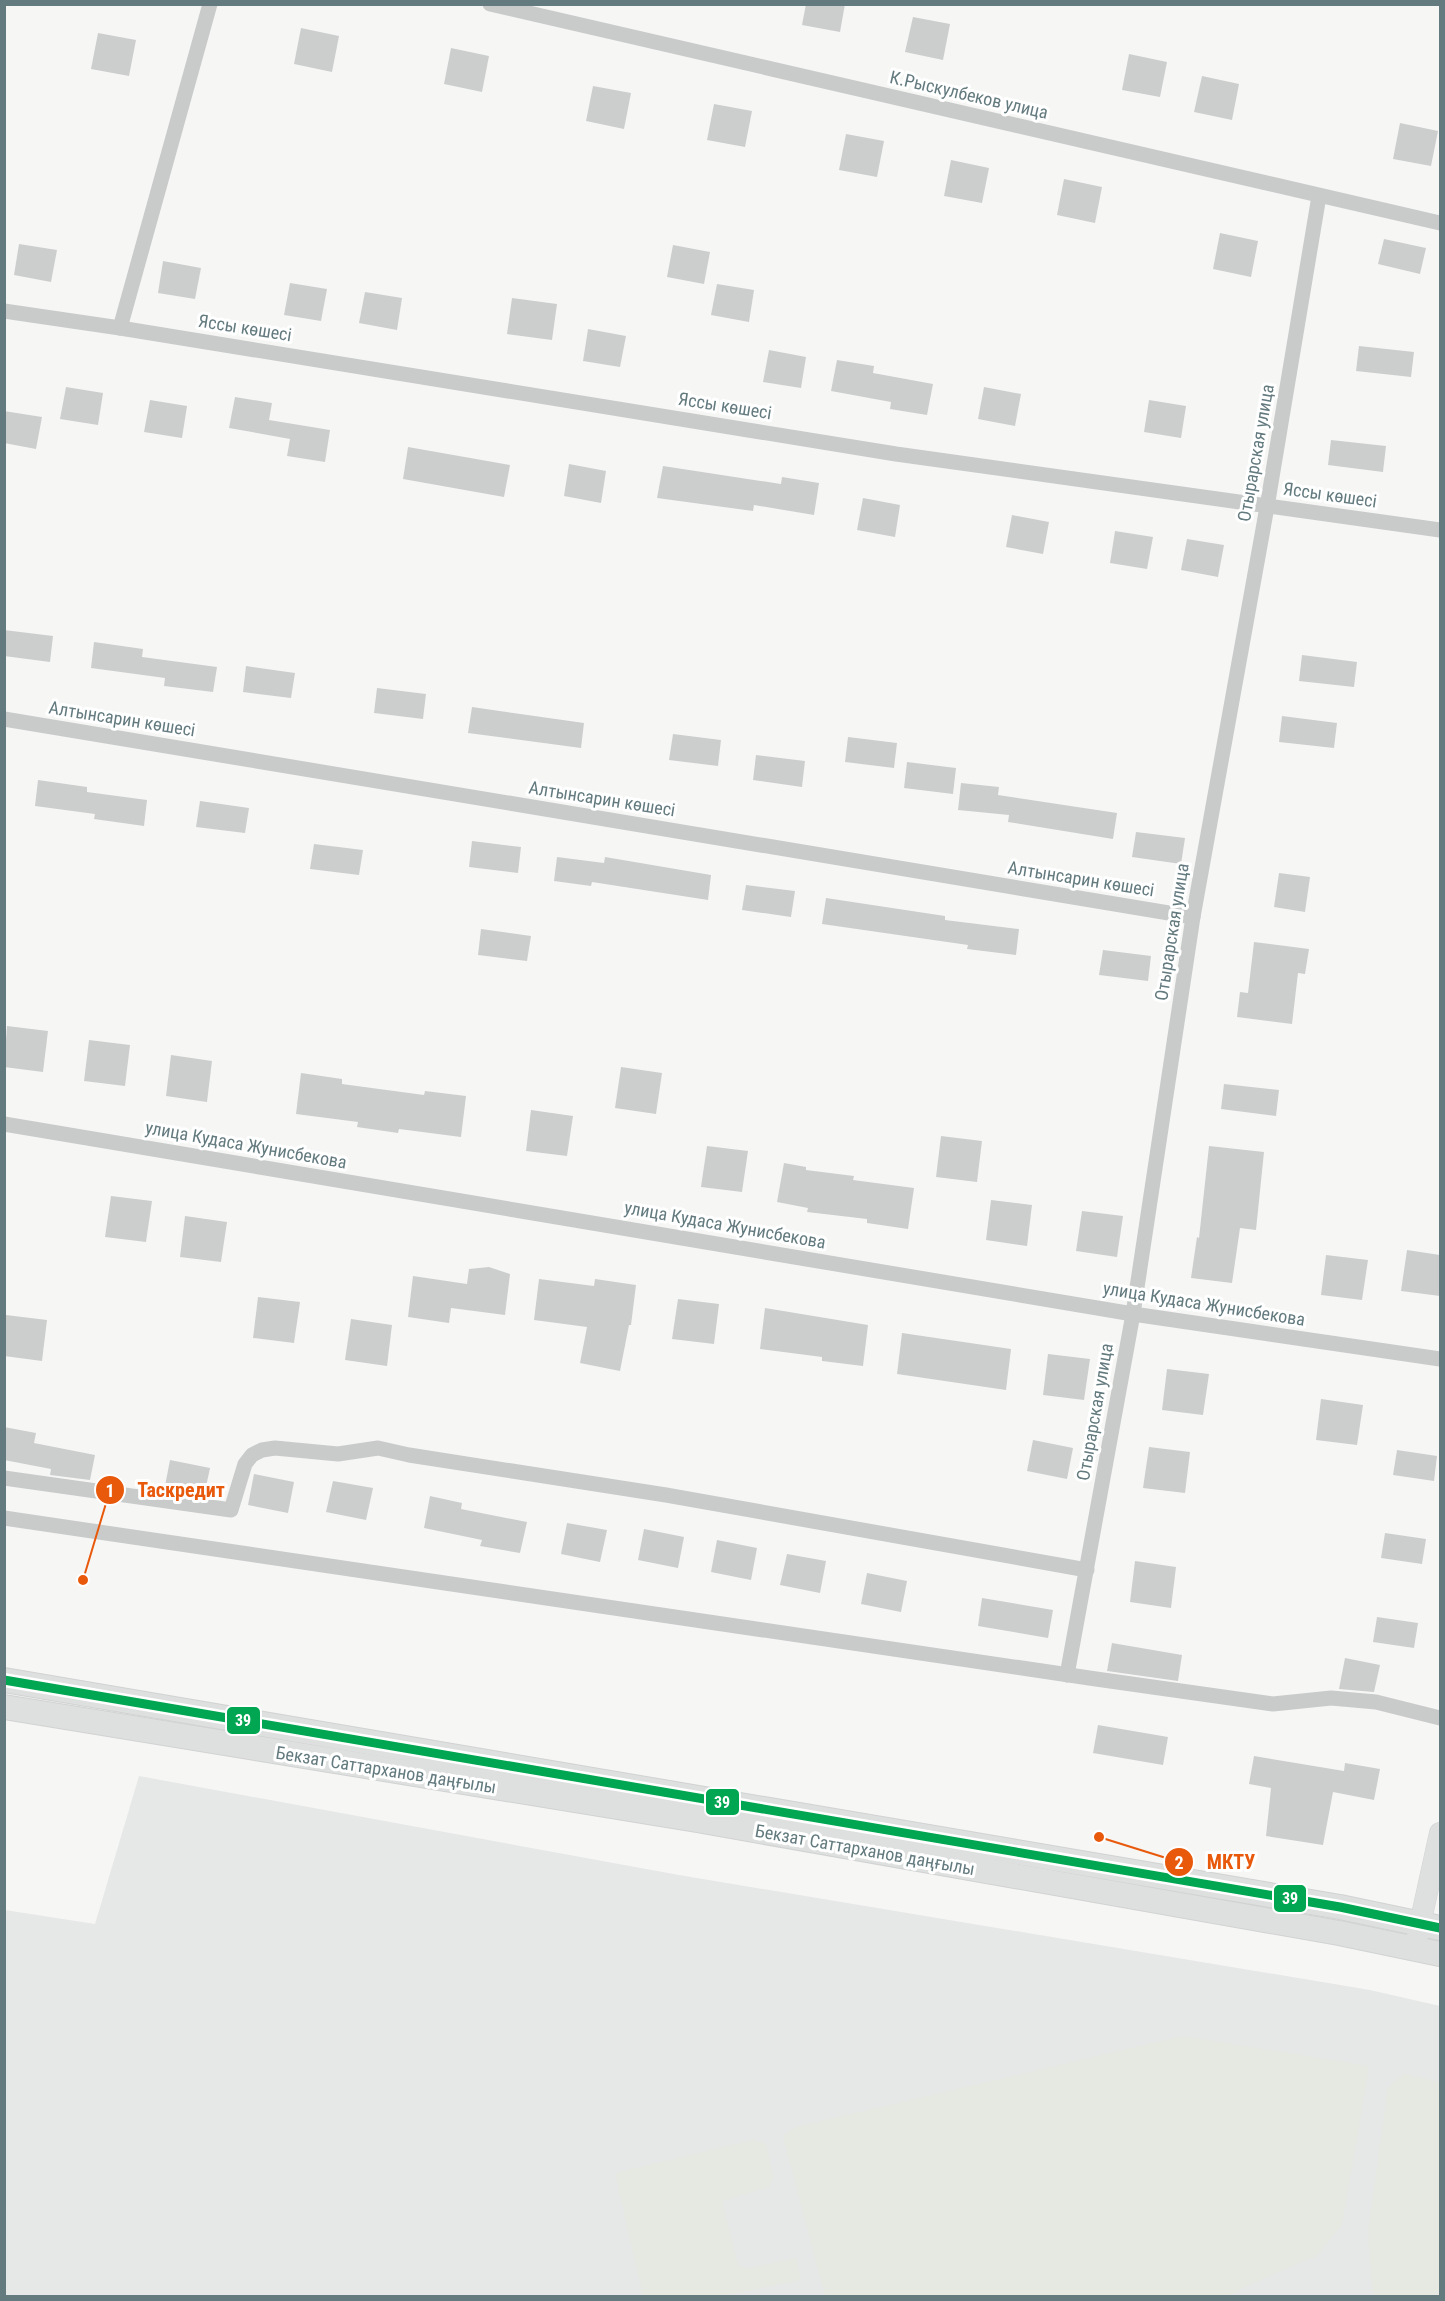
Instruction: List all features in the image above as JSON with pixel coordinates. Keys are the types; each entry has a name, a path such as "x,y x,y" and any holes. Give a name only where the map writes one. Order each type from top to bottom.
{"main road":[{"name":"Бекзат Саттарханов даңғылы","path":"4,1680 1340,1906 1431,1925"},
{"name":"Бекзат Саттарханов даңғылы","path":"4,1707 697,1820 1415,1947 1440,1954"},
{"path":"1415,1947 1431,1925 1440,1833"}],"street":[{"path":"120,327 210,4"},
{"name":"К.Рыскулбеков улица","path":"490,4 1440,223"},
{"name":"Отырарская улица","path":"1068,1675 1132,1314 1193,917 1267,507 1319,196"},
{"name":"Яссы көшесі","path":"4,311 120,327 896,454 1440,530"},
{"name":"Алтынсарин көшесі","path":"4,719 1193,917"},
{"name":"улица Кудаса Жунисбекова","path":"4,1124 1132,1314 1440,1359"},
{"path":"4,1478 231,1510 245,1464 252,1455 262,1450 275,1448 338,1454 378,1448 409,1455 666,1495 1087,1570"},
{"path":"4,1518 1273,1704 1331,1698 1376,1702 1440,1718"}],"shaded area":[{"path":"139,1776 679,1875 1370,1990 1440,2006 1440,2296 5,2296 5,1910 95,1924"},
{"path":"1182,2036 1369,2066 1342,2225 1316,2256 1244,2287 1229,2296 825,2296 783,2136 796,2127"},
{"path":"1404,2074 1440,2082 1440,2296 1373,2296 1368,2231 1388,2088"},
{"path":"753,2140 766,2144 773,2177 769,2187 722,2201 738,2265 746,2269 796,2258 801,2280 722,2296 643,2296 615,2173"}],"building":[{"path":"806,4 845,4 840,32 802,25"},
{"path":"913,17 950,24 943,60 905,52"},
{"path":"301,28 339,36 332,72 294,64"},
{"path":"98,33 136,40 129,76 91,69"},
{"path":"451,48 489,56 482,92 444,84"},
{"path":"1129,54 1167,62 1160,97 1122,90"},
{"path":"1202,76 1239,84 1232,120 1194,112"},
{"path":"593,86 631,93 624,129 586,121"},
{"path":"714,104 752,111 745,147 707,140"},
{"path":"1400,123 1438,131 1431,166 1393,159"},
{"path":"846,134 884,141 877,177 839,170"},
{"path":"951,160 989,168 982,203 944,196"},
{"path":"1064,179 1102,187 1095,223 1057,215"},
{"path":"1220,233 1258,241 1251,277 1213,269"},
{"path":"1384,239 1426,248 1420,274 1378,264"},
{"path":"19,244 57,250 51,282 14,275"},
{"path":"673,245 710,252 704,284 667,277"},
{"path":"163,261 201,268 195,299 158,293"},
{"path":"290,283 327,289 321,321 284,315"},
{"path":"717,284 754,290 749,322 711,315"},
{"path":"365,292 402,298 397,330 359,323"},
{"path":"512,298 557,304 552,340 507,334"},
{"path":"588,329 626,336 620,367 583,361"},
{"path":"1359,346 1414,352 1411,377 1356,371"},
{"path":"769,350 806,357 801,388 763,382"},
{"path":"837,360 874,366 873,373 933,384 927,415 890,409 891,402 831,391"},
{"path":"66,387 103,393 98,425 60,419"},
{"path":"984,387 1021,394 1015,426 978,419"},
{"path":"235,397 272,403 269,420 330,430 325,462 287,456 290,439 229,428"},
{"path":"150,400 187,406 182,438 144,432"},
{"path":"1149,400 1186,406 1181,438 1144,432"},
{"path":"4,411 42,417 36,449 4,443"},
{"path":"1331,440 1386,446 1383,472 1328,465"},
{"path":"408,447 510,465 504,497 403,479"},
{"path":"569,464 606,471 601,503 564,496"},
{"path":"663,466 781,484 782,477 819,483 814,515 754,505 753,511 657,498"},
{"path":"863,498 900,505 895,537 857,530"},
{"path":"1012,515 1049,522 1043,554 1006,547"},
{"path":"1115,531 1153,537 1147,569 1110,563"},
{"path":"1187,539 1224,545 1218,577 1181,570"},
{"path":"4,630 53,636 50,662 4,656"},
{"path":"94,642 143,649 142,657 217,667 213,692 164,686 165,678 91,668"},
{"path":"1302,655 1357,662 1354,687 1299,681"},
{"path":"246,666 295,673 291,698 243,692"},
{"path":"377,688 426,694 423,719 374,713"},
{"path":"472,707 584,723 581,748 468,733"},
{"path":"1282,716 1337,723 1334,748 1279,742"},
{"path":"673,734 721,740 718,766 669,760"},
{"path":"848,737 897,743 894,768 845,762"},
{"path":"756,755 805,761 802,787 753,780"},
{"path":"907,762 956,768 953,794 904,788"},
{"path":"38,780 87,787 87,792 147,800 144,826 94,819 95,814 35,806"},
{"path":"961,783 999,787 998,795 1117,813 1113,839 1008,822 1009,815 958,810"},
{"path":"200,801 249,808 245,833 196,827"},
{"path":"1136,832 1185,838 1181,864 1132,857"},
{"path":"472,841 521,847 518,873 469,867"},
{"path":"314,844 363,850 359,875 310,869"},
{"path":"557,857 604,863 605,857 711,875 708,900 592,882 591,886 554,881"},
{"path":"1279,873 1310,877 1305,912 1274,907"},
{"path":"746,885 795,891 791,917 742,910"},
{"path":"826,898 945,916 945,920 1019,929 1016,955 967,949 968,945 822,924"},
{"path":"481,929 531,936 527,961 478,955"},
{"path":"1254,942 1309,949 1305,974 1298,973 1292,1024 1237,1017 1240,992 1248,993"},
{"path":"1103,950 1151,956 1148,981 1099,975"},
{"path":"7,1026 48,1031 43,1072 4,1067"},
{"path":"89,1040 130,1045 125,1086 84,1081"},
{"path":"171,1055 212,1061 207,1102 166,1096"},
{"path":"621,1067 662,1073 656,1114 615,1108"},
{"path":"301,1073 342,1079 342,1084 424,1095 425,1091 466,1096 461,1137 399,1129 398,1133 357,1127 358,1122 296,1114"},
{"path":"1224,1084 1279,1090 1276,1116 1221,1109"},
{"path":"531,1110 573,1116 567,1156 526,1151"},
{"path":"941,1136 982,1141 977,1182 936,1177"},
{"path":"707,1146 748,1151 742,1192 701,1187"},
{"path":"1209,1146 1264,1152 1256,1230 1240,1228 1232,1283 1191,1278 1197,1237 1199,1238"},
{"path":"784,1163 806,1167 806,1170 854,1176 853,1180 914,1188 908,1229 867,1223 867,1219 807,1212 808,1208 777,1202"},
{"path":"111,1196 152,1201 146,1242 105,1237"},
{"path":"991,1200 1032,1205 1027,1246 986,1240"},
{"path":"1082,1211 1123,1216 1117,1257 1076,1251"},
{"path":"185,1216 227,1222 221,1262 180,1257"},
{"path":"1407,1250 1440,1255 1440,1296 1401,1291"},
{"path":"1326,1255 1368,1260 1362,1300 1321,1295"},
{"path":"489,1267 510,1274 505,1315 451,1308 449,1323 408,1317 413,1276 467,1284 469,1269"},
{"path":"539,1279 594,1286 595,1279 636,1285 631,1325 629,1325 620,1371 580,1363 587,1327 534,1320"},
{"path":"258,1297 300,1302 294,1343 253,1338"},
{"path":"678,1299 719,1304 714,1344 672,1339"},
{"path":"765,1308 868,1325 863,1366 822,1361 822,1357 760,1349"},
{"path":"6,1315 47,1320 42,1361 4,1356"},
{"path":"351,1319 392,1325 387,1366 345,1360"},
{"path":"902,1333 1011,1349 1006,1390 897,1374"},
{"path":"1048,1354 1090,1359 1084,1400 1043,1395"},
{"path":"1167,1369 1209,1374 1203,1415 1162,1410"},
{"path":"1321,1399 1363,1405 1357,1445 1316,1440"},
{"path":"4,1427 36,1433 34,1443 95,1455 90,1480 50,1475 51,1469 4,1460"},
{"path":"1033,1440 1073,1448 1067,1479 1027,1471"},
{"path":"1149,1447 1190,1452 1185,1493 1143,1488"},
{"path":"1397,1450 1437,1456 1434,1481 1393,1475"},
{"path":"170,1460 210,1468 204,1496 164,1491"},
{"path":"254,1474 294,1482 288,1513 248,1505"},
{"path":"333,1481 373,1488 366,1520 326,1512"},
{"path":"430,1496 462,1503 461,1509 527,1522 520,1553 480,1546 482,1540 424,1528"},
{"path":"567,1523 607,1530 600,1562 561,1554"},
{"path":"644,1529 684,1537 678,1568 638,1560"},
{"path":"1385,1533 1426,1539 1422,1564 1381,1558"},
{"path":"717,1540 757,1548 751,1580 711,1572"},
{"path":"787,1554 826,1561 820,1593 780,1585"},
{"path":"1135,1561 1176,1567 1171,1608 1130,1602"},
{"path":"867,1573 907,1581 901,1612 861,1604"},
{"path":"982,1598 1053,1610 1048,1638 978,1626"},
{"path":"1377,1617 1418,1623 1414,1648 1373,1642"},
{"path":"1112,1643 1182,1655 1178,1681 1107,1671"},
{"path":"1345,1658 1380,1665 1374,1692 1339,1689"},
{"path":"1098,1725 1168,1737 1163,1765 1093,1753"},
{"path":"1254,1756 1344,1771 1345,1763 1380,1769 1374,1800 1333,1792 1323,1845 1266,1836 1271,1788 1249,1784"}],"transit line":[{"name":"39","path":"4,1680 1340,1907 1440,1928"}],"place":[{"name":"Таскредит","path":"83,1580"},
{"name":"МКТУ","path":"1099,1837"}]}
